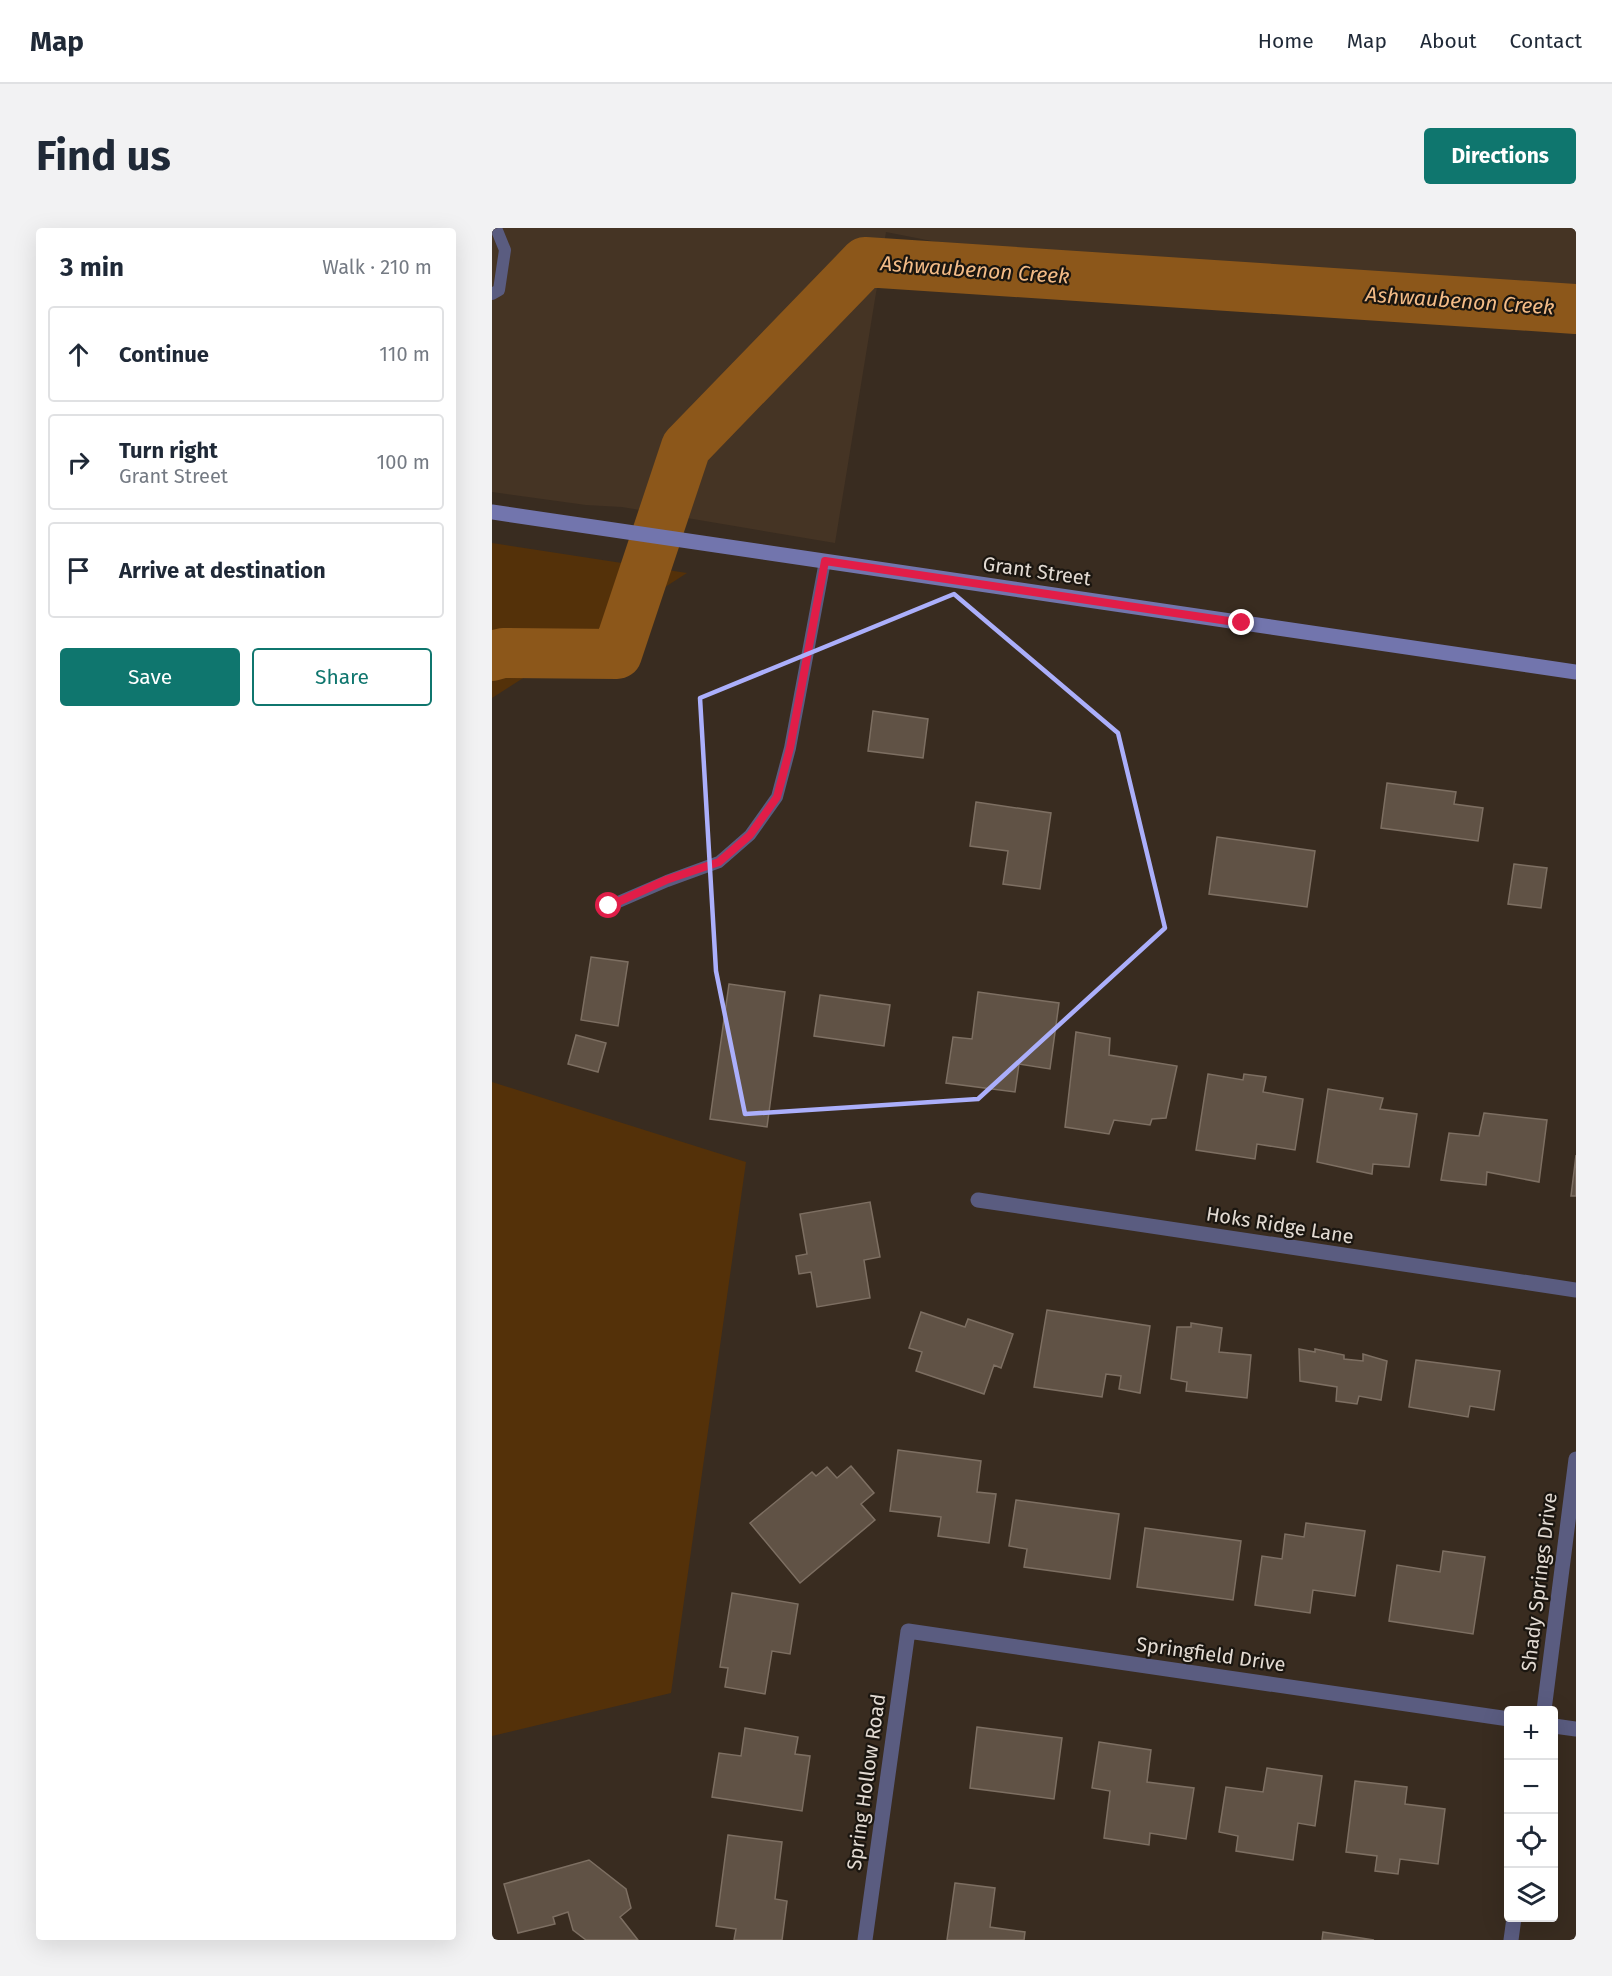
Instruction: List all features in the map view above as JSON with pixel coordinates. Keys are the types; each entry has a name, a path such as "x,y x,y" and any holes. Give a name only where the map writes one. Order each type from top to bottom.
{"street":[{"name":"Grant Street","path":"492,512 1576,672"},
{"name":"Hoks Ridge Lane","path":"978,1200 1576,1290"},
{"name":"Shady Springs Drive","path":"1545,1706 1576,1459"},
{"name":"Springfield Drive","path":"908,1630 1504,1718"},
{"name":"Spring Hollow Road","path":"865,1940 908,1630"},
{"path":"1558,1727 1576,1729"},
{"path":"1511,1940 1513,1922"}],"lane":[{"path":"492,294 499,290 506,250 496,228"},
{"path":"609,906 666,880 719,862 750,835 777,797 790,748 825,561"}],"highlighted area":[{"path":"954,594 1118,733 1165,928 978,1099 745,1114 716,971 700,698"}],"shaded area":[{"path":"492,228 1576,228 1576,313 1358,278 1275,275 993,253 886,232 835,543 622,507 586,505 492,492"},
{"path":"492,543 687,573 492,698"},
{"path":"492,1082 746,1162 671,1693 492,1736"}],"building":[{"path":"873,711 928,719 923,758 868,751"},
{"path":"1387,783 1456,792 1454,804 1483,808 1478,841 1381,828"},
{"path":"976,802 1051,813 1040,889 1003,884 1008,851 970,846"},
{"path":"1217,837 1315,851 1307,907 1209,894"},
{"path":"1514,864 1547,868 1541,908 1508,904"},
{"path":"591,957 628,962 618,1026 581,1020"},
{"path":"729,984 785,992 767,1127 710,1119"},
{"path":"978,992 1059,1003 1050,1069 1019,1064 1015,1092 946,1083 953,1037 972,1039"},
{"path":"820,995 890,1005 884,1046 814,1036"},
{"path":"1076,1032 1110,1038 1109,1055 1177,1066 1166,1118 1152,1119 1150,1125 1114,1120 1109,1134 1065,1127"},
{"path":"576,1035 606,1043 598,1072 568,1064"},
{"path":"1208,1074 1243,1080 1244,1074 1266,1077 1263,1092 1303,1099 1295,1150 1257,1144 1255,1159 1196,1150"},
{"path":"1328,1089 1383,1098 1380,1109 1417,1114 1409,1167 1373,1164 1372,1174 1317,1162"},
{"path":"1484,1113 1547,1120 1539,1182 1487,1172 1486,1185 1441,1180 1449,1133 1479,1136"},
{"path":"1576,1155 1576,1196 1571,1196"},
{"path":"870,1202 880,1257 864,1260 870,1298 817,1307 811,1272 799,1274 796,1256 807,1254 800,1214"},
{"path":"1047,1310 1150,1326 1140,1393 1119,1389 1121,1376 1106,1374 1102,1397 1034,1387"},
{"path":"921,1312 965,1327 968,1319 1013,1334 1001,1368 994,1365 984,1394 916,1371 922,1352 909,1348"},
{"path":"1191,1323 1222,1328 1219,1352 1251,1355 1247,1398 1186,1391 1187,1382 1171,1379 1177,1327 1191,1327"},
{"path":"1299,1349 1315,1352 1315,1349 1344,1355 1344,1359 1363,1361 1363,1354 1387,1361 1381,1400 1359,1396 1357,1404 1336,1401 1337,1387 1300,1381"},
{"path":"1416,1360 1500,1371 1494,1410 1470,1406 1468,1417 1409,1407"},
{"path":"898,1450 981,1461 977,1492 996,1494 989,1543 938,1536 941,1517 890,1511"},
{"path":"851,1466 874,1493 861,1504 875,1520 800,1583 750,1523 812,1472 816,1476 827,1467 837,1478"},
{"path":"1016,1500 1119,1514 1110,1579 1024,1567 1027,1549 1009,1546"},
{"path":"1306,1523 1365,1531 1355,1596 1313,1590 1310,1613 1255,1605 1262,1556 1282,1559 1285,1534 1304,1537"},
{"path":"1145,1528 1241,1541 1233,1600 1137,1587"},
{"path":"1443,1551 1485,1557 1473,1634 1389,1621 1397,1565 1440,1572"},
{"path":"732,1593 798,1604 790,1654 772,1651 765,1694 725,1687 728,1668 720,1667"},
{"path":"977,1727 1062,1738 1054,1799 970,1788"},
{"path":"745,1728 798,1737 795,1754 810,1756 802,1811 712,1797 719,1753 741,1756"},
{"path":"1099,1742 1151,1750 1147,1782 1194,1788 1186,1839 1150,1833 1149,1845 1104,1838 1110,1791 1092,1788"},
{"path":"1267,1768 1322,1776 1315,1826 1298,1823 1293,1860 1236,1851 1238,1836 1219,1832 1226,1787 1263,1792"},
{"path":"1355,1781 1407,1787 1405,1804 1445,1809 1438,1864 1400,1859 1398,1874 1375,1871 1377,1856 1346,1852"},
{"path":"728,1835 782,1842 775,1899 787,1901 782,1940 734,1940 736,1929 716,1926"},
{"path":"589,1860 626,1889 631,1908 620,1917 638,1940 586,1940 573,1930 568,1912 553,1917 555,1924 518,1933 504,1884"},
{"path":"955,1883 995,1888 990,1927 1025,1932 1024,1940 947,1940"},
{"path":"1323,1932 1374,1940 1322,1940"}],"waterway":[{"name":"Ashwaubenon Creek","path":"492,656 503,653 617,654 686,447 865,262 1576,309"}],"route":[{"path":"609,906 666,880 719,862 750,835 777,797 790,748 825,561 1242,623"}]}
